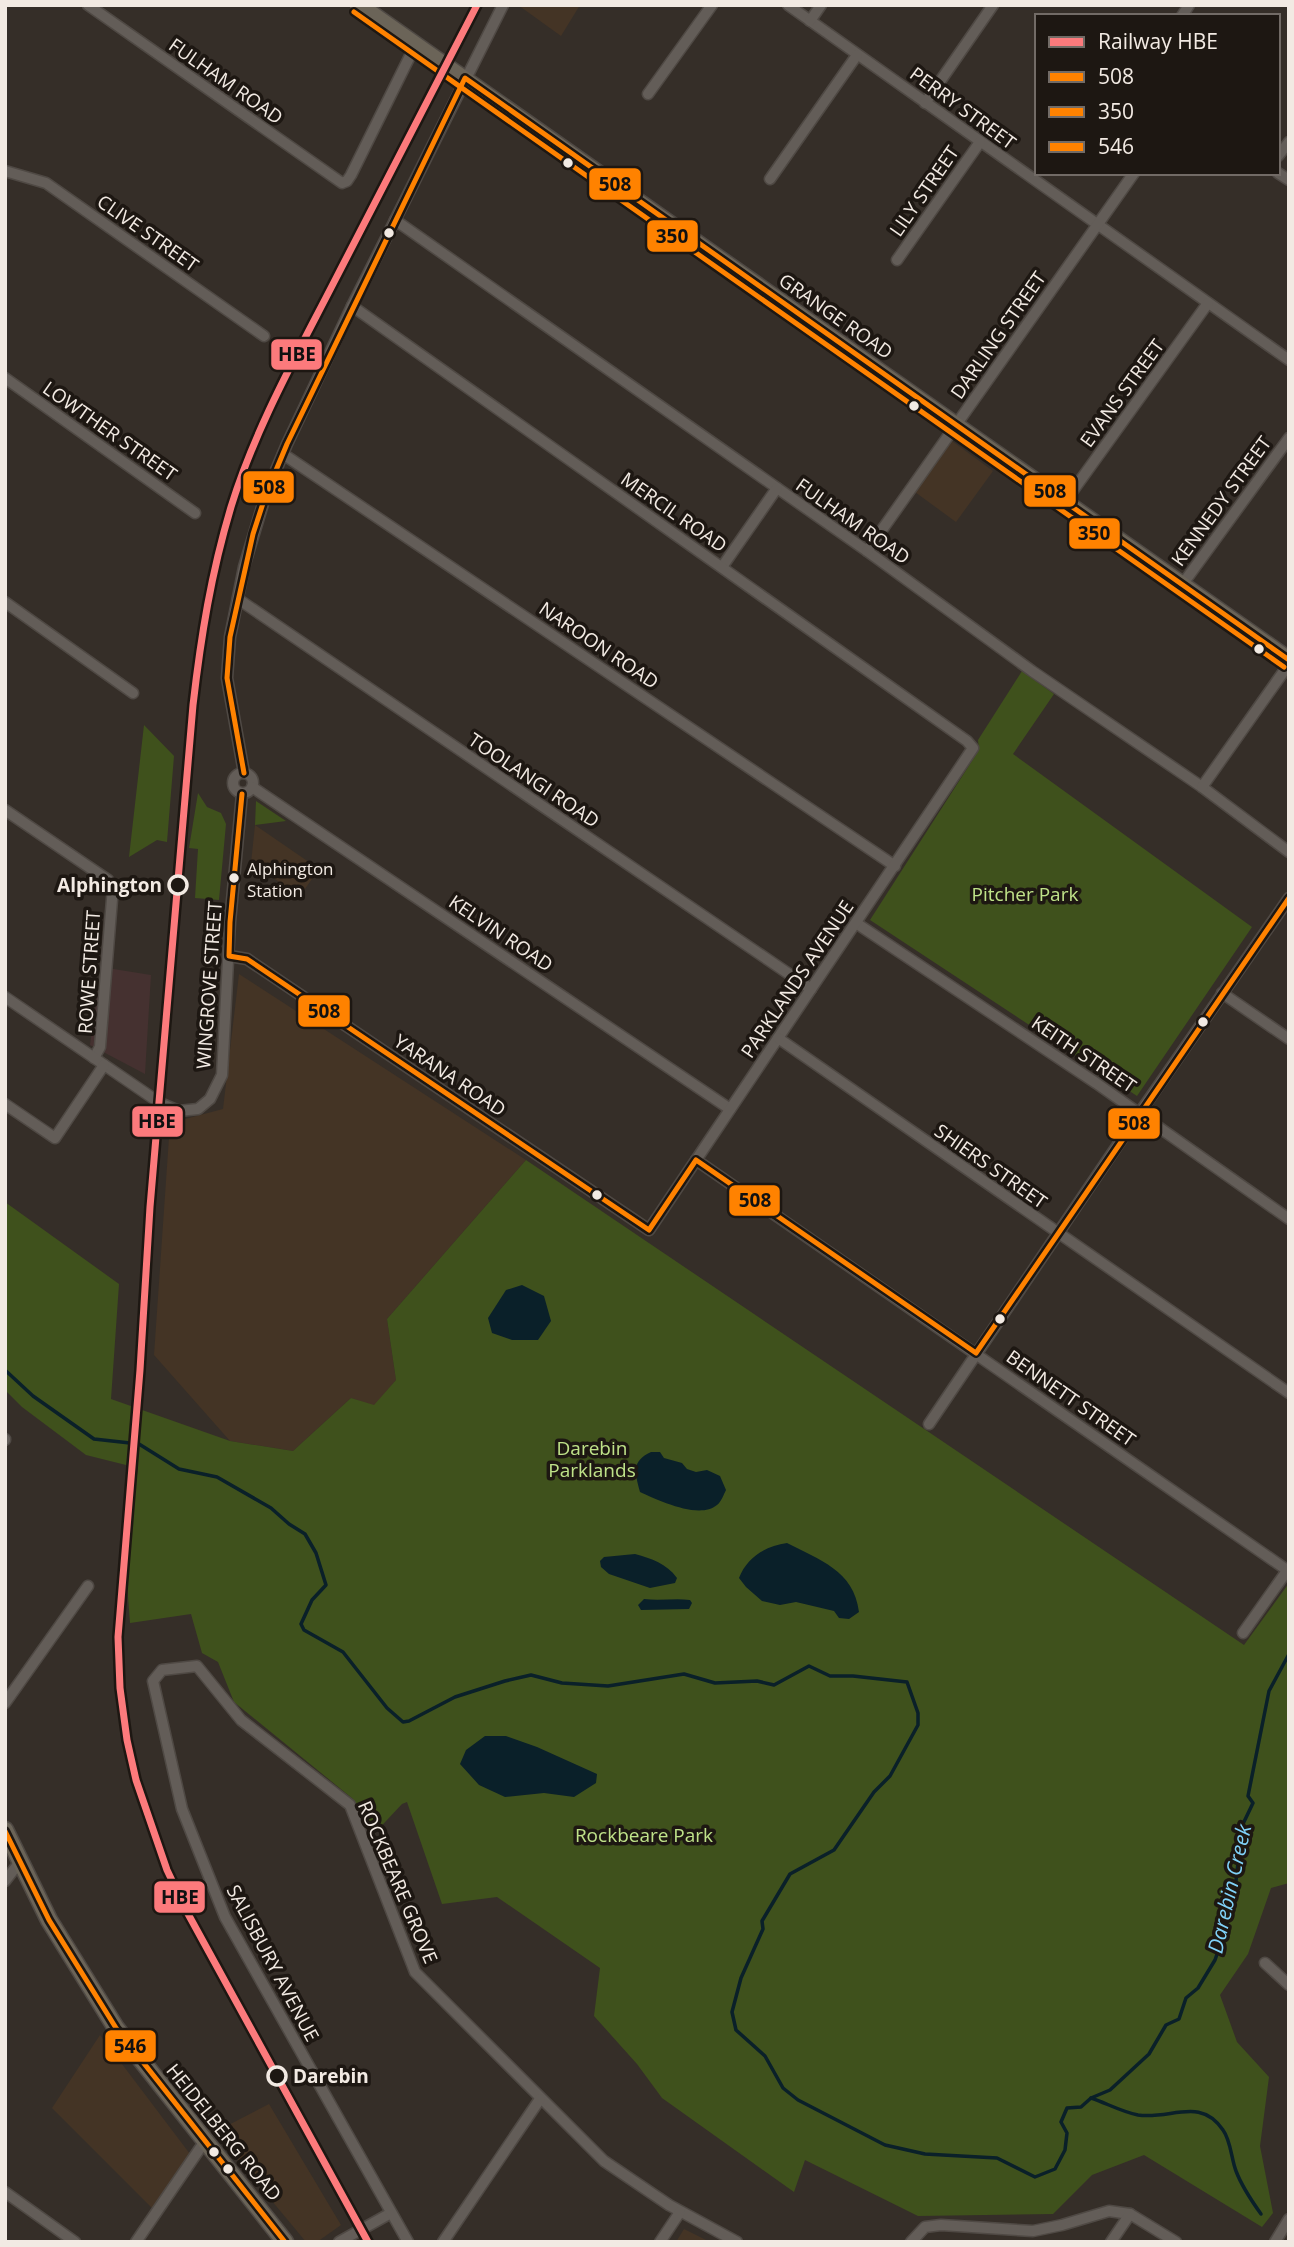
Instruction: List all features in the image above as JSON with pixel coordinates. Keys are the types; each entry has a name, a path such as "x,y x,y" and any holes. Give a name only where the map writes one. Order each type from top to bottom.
{"main road":[{"name":"GRANGE ROAD","path":"359,5 1289,662"},
{"name":"HEIDELBERG ROAD","path":"5,1830 49,1920 116,2028 285,2242"}],"street":[{"name":"FULHAM ROAD","path":"88,5 339,182 345,182 351,175 410,57 418,47"},
{"path":"244,773 227,678 230,637 253,534 266,494 352,306 395,220 458,74 503,5"},
{"path":"649,94 712,5"},
{"name":"PERRY STREET","path":"788,5 1289,360"},
{"path":"810,21 821,5"},
{"path":"925,103 993,5"},
{"path":"770,179 857,55"},
{"name":"LILY STREET","path":"897,261 980,142"},
{"name":"CLIVE STREET","path":"5,171 46,183 264,336"},
{"name":"DARLING STREET","path":"867,551 1133,175"},
{"name":"FULHAM ROAD","path":"395,220 867,551 1031,671 1202,787 1289,852"},
{"name":"EVANS STREET","path":"1064,503 1208,303"},
{"name":"MERCIL ROAD","path":"352,306 967,741 973,748"},
{"name":"LOWTHER STREET","path":"5,378 195,513"},
{"name":"KENNEDY STREET","path":"1182,585 1289,438"},
{"name":"NAROON ROAD","path":"283,454 895,866"},
{"path":"722,567 777,488"},
{"name":"TOOLANGI ROAD","path":"238,599 811,989"},
{"path":"5,602 133,693"},
{"path":"1202,787 1289,662"},
{"name":"PARKLANDS AVENUE","path":"649,1230 973,748"},
{"path":"244,773 252,778 252,787 242,794 234,789 232,782 238,774 244,773"},
{"name":"KELVIN ROAD","path":"252,787 730,1108"},
{"name":"WINGROVE STREET","path":"99,1061 160,1103 179,1111 198,1109 207,1103 222,1075 230,922 242,794"},
{"name":"ROWE STREET","path":"5,810 108,880 113,887 99,1061 55,1138 5,1104"},
{"path":"929,1424 1289,898"},
{"name":"KEITH STREET","path":"856,923 1140,1113 1289,1219"},
{"name":"YARANA ROAD","path":"229,956 247,959 649,1230"},
{"path":"1222,993 1289,1039"},
{"path":"5,997 99,1061"},
{"name":"SHIERS STREET","path":"778,1038 1289,1393"},
{"name":"BENNETT STREET","path":"695,1160 1288,1569"},
{"path":"1243,1633 1288,1569"},
{"path":"5,1703 88,1586"},
{"name":"ROCKBEARE GROVE","path":"153,1681 162,1670 197,1667 241,1720 350,1805 415,1972 604,2161 680,2212 737,2242"},
{"name":"SALISBURY AVENUE","path":"153,1681 183,1809 225,1917 386,2215 408,2242"},
{"path":"5,1881 19,1863"},
{"path":"1265,1963 1289,1985"},
{"path":"443,2242 540,2099"},
{"path":"136,2242 205,2141"},
{"path":"5,2192 75,2242"},
{"path":"911,2242 925,2227 941,2225 1033,2231 1109,2211 1130,2214 1176,2242"},
{"path":"660,2242 680,2212"},
{"path":"1111,2242 1130,2214"},
{"path":"342,2240 386,2215"},
{"path":"1275,2242 1289,2219"}],"shaded area":[{"path":"518,5 580,5 561,36"},
{"path":"952,441 993,471 956,522 915,492"},
{"path":"255,825 319,869 300,896 251,863"},
{"path":"101,967 151,975 145,1074 90,1045"},
{"path":"239,974 526,1160 387,1319 396,1380 374,1406 351,1398 293,1451 230,1441 154,1355 170,1123 223,1109"},
{"path":"100,2035 190,2154 153,2209 52,2108"},
{"path":"269,2104 341,2225 317,2242 306,2242 215,2132"},
{"path":"684,2229 710,2242 676,2242"}],"green space":[{"name":"Pitcher Park","path":"1022,671 1054,694 1013,754 1252,927 1137,1096 870,920 979,750 978,740"},
{"path":"144,725 174,756 167,842 157,840 129,857"},
{"path":"198,793 207,807 221,813 226,824 219,900 195,898 198,849 189,848"},
{"path":"256,801 286,821 255,825"},
{"path":"526,1160 1244,1645 1289,1583 1289,1883 1271,1888 1248,1954 1220,1995 1237,2042 1269,2077 1260,2146 1273,2213 1262,2227 1144,2155 1092,2175 1053,2214 918,2216 805,2160 794,2192 662,2098 637,2064 594,2016 600,1968 497,1897 442,1904 407,1802 371,1837 353,1799 234,1702 218,1662 202,1653 191,1614 130,1623 125,1557 138,1468 86,1455 22,1407 5,1390 5,1202 119,1284 111,1399 230,1441 293,1451 351,1398 374,1405 396,1380 387,1319"}],"water":[{"path":"522,1285 544,1296 551,1321 538,1340 512,1340 492,1333 488,1318 506,1290"},
{"path":"651,1452 660,1452 664,1458 682,1463 687,1469 696,1472 707,1470 720,1476 726,1490 720,1502 709,1509 689,1510 640,1492 637,1464"},
{"path":"787,1543 823,1561 842,1576 856,1598 859,1612 849,1619 839,1618 834,1611 796,1602 780,1605 762,1601 746,1587 739,1578 752,1558 772,1547"},
{"path":"635,1554 663,1565 677,1578 675,1583 650,1588 609,1574 601,1567 600,1561 604,1557"},
{"path":"644,1599 684,1599 692,1603 689,1609 641,1610 638,1605"},
{"path":"485,1736 506,1736 537,1747 597,1774 596,1783 574,1797 544,1793 505,1797 479,1785 460,1764 466,1750"}],"waterway":[{"name":"Darebin Creek","path":"5,1370 33,1396 94,1439 139,1444 179,1469 217,1477 271,1508 305,1534 316,1553 326,1585 312,1600 301,1624 304,1630 343,1652 387,1708 403,1722 455,1697 531,1675 562,1683 608,1686 684,1674 715,1683 757,1681 774,1685 809,1666 830,1676 907,1682 918,1713 918,1725 890,1776 874,1792 834,1850 790,1874 762,1921 763,1929 741,1978 732,2012 736,2030 765,2056 783,2088 798,2100 885,2145 925,2154 997,2158 1035,2177 1055,2169 1065,2150 1067,2133 1061,2122 1067,2108 1081,2107 1091,2098 1110,2090 1149,2054 1166,2025 1179,2019 1186,1998 1198,1988 1215,1960 1225,1931 1236,1881 1242,1826 1253,1803 1248,1796 1269,1691 1289,1654"},
{"path":"1091,2098 1138,2115 1195,2112 1214,2120 1226,2134 1238,2177 1261,2214"}],"rail line":[{"name":"HBE","path":"368,2242 187,1912 167,1870 136,1780 127,1740 120,1688 118,1637 140,1370 150,1207 193,705 212,581 231,507 264,421 477,5"}],"transit line":[{"name":"350","path":"354,12 1284,667"},
{"name":"508","path":"244,773 227,678 230,637 253,534 287,444 465,78 1289,660"},
{"name":"508","path":"242,794 229,956 247,959 649,1230 696,1160 976,1353 1289,898"},
{"name":"546","path":"5,1831 49,1920 116,2028 285,2242"}],"place":[{"name":"Alphington Station","path":"234,878"},
{"name":"Alphington","path":"178,885"},
{"name":"Darebin","path":"277,2076"}],"park label":[{"name":"Darebin Parklands","path":"592,1459"},
{"name":"Rockbeare Park","path":"644,1835"}]}
